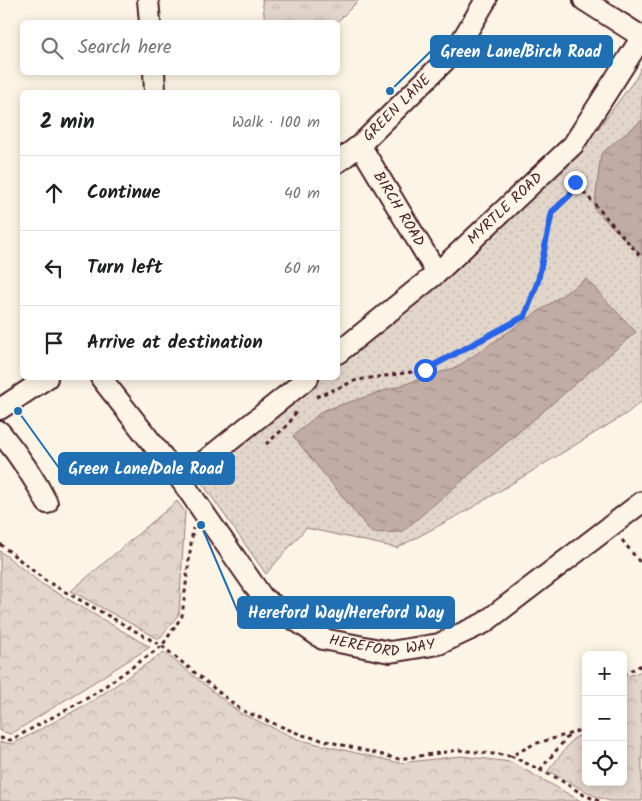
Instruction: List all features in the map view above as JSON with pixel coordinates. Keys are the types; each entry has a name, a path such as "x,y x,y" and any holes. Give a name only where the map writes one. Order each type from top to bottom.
{"street":[{"path":"148,0 150,20"},
{"name":"GREEN LANE","path":"340,160 360,145 456,50 486,0"},
{"path":"584,0 642,37"},
{"name":"MYRTLE ROAD","path":"340,351 437,273 574,145 642,37"},
{"path":"154,75 155,90"},
{"name":"BIRCH ROAD","path":"360,145 437,273"},
{"path":"0,409 44,380"},
{"name":"HEREFORD WAY","path":"103,380 181,480 263,598 323,639 390,652 439,644 484,623 642,502"},
{"path":"181,480 306,380"},
{"path":"0,432 31,473 47,503"}],"path":[{"path":"557,161 642,258"},
{"path":"309,400 357,380 425,370 525,316 538,281 552,212 570,195 575,182"},
{"path":"266,444 288,425 297,411"},
{"path":"0,738 11,740 91,696 162,646 182,616 196,502"},
{"path":"611,525 642,565"},
{"path":"0,544 46,581 162,646 241,710 302,735 399,758 459,750 511,756 599,801"},
{"path":"627,672 642,665"},
{"path":"511,756 534,744 582,729"},
{"path":"540,770 569,734"}],"green space":[{"path":"262,0 359,0 339,20 265,20"},
{"path":"642,66 642,401 626,414 470,509 397,548 306,528 266,574 202,483 211,465 318,380 340,380 340,362 459,268 597,130 636,78"},
{"path":"177,501 185,512 179,614 159,639 71,591"},
{"path":"0,551 42,584 150,647 11,734 0,731"},
{"path":"164,652 240,713 300,740 400,763 461,756 511,762 581,801 0,801 0,742 13,744 91,702"},
{"path":"642,671 642,801 609,801 595,796 548,771 573,739 582,734 582,786 627,786 627,677"}],"water":[{"path":"642,120 642,256 594,209 601,154"},
{"path":"586,279 636,332 402,532 372,533 293,436 322,411 457,367"}],"place":[{"name":"Green Lane/Birch Road","path":"390,91"},
{"name":"Green Lane/Dale Road","path":"18,411"},
{"name":"Hereford Way/Hereford Way","path":"201,525"}],"route":[{"path":"425,370 525,316 538,281 552,212 570,195 575,182"}]}
